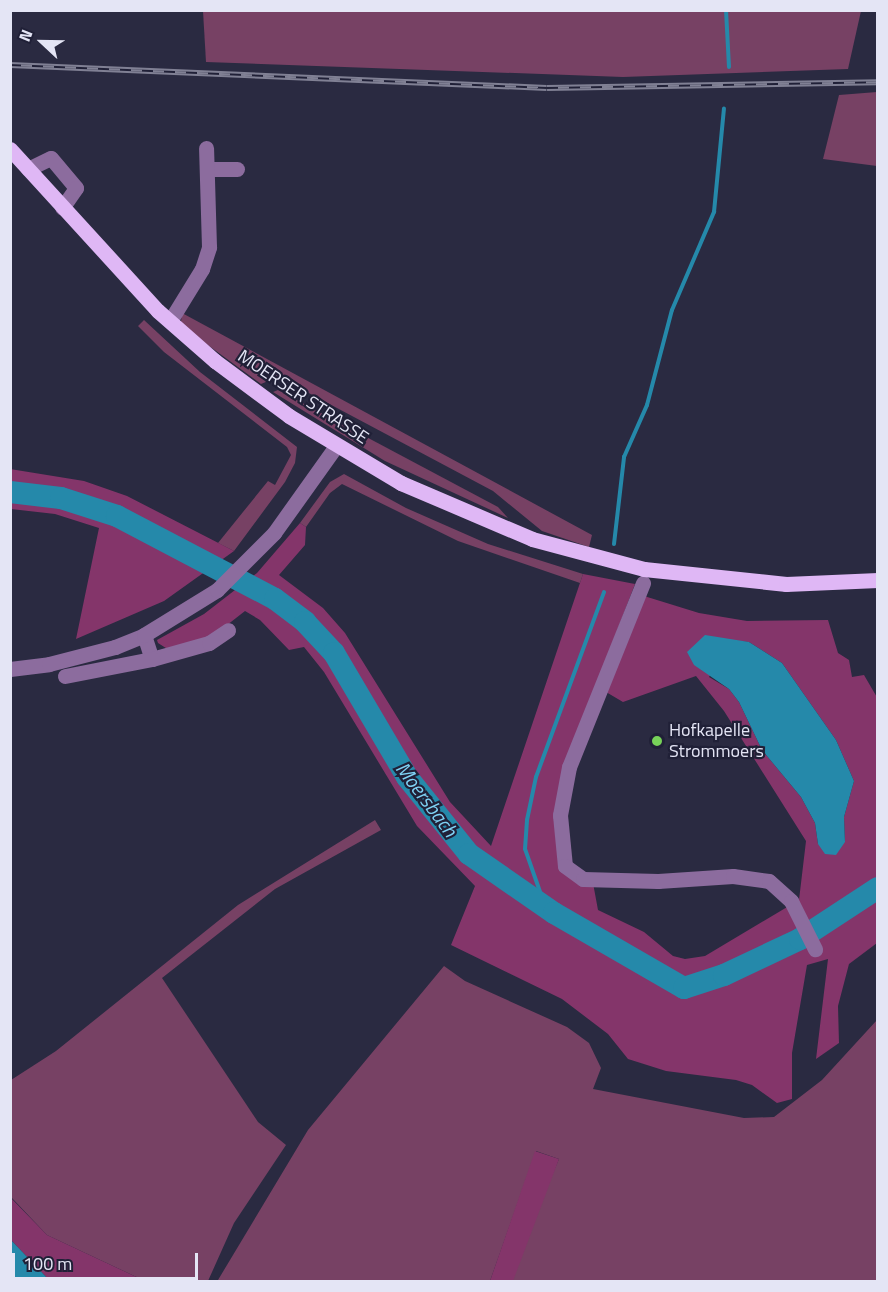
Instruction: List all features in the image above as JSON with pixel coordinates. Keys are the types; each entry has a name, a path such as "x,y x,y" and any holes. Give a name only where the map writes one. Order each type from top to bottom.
{"main road":[{"name":"MOERSER STRASSE","path":"10,149 170,321 246,385 336,446 401,483 492,524 643,576 786,584 878,580"}],"street":[{"path":"170,321 202,269 209,247 206,148"},
{"path":"28,170 51,158 76,188 62,207"},
{"path":"208,169 237,169"},
{"path":"10,669 88,655 144,635 217,590 247,563 289,514 336,446"},
{"path":"643,576 569,767 560,815 565,866 577,877 592,879 754,877 781,890 795,909 812,942"},
{"path":"65,676 152,659 209,643 228,630"},
{"path":"144,635 152,659"}],"shaded area":[{"path":"203,10 861,11 848,69 623,77 206,62"},
{"path":"877,92 877,166 823,159 839,95"},
{"path":"182,313 592,535 589,547 542,531 493,491 290,383 273,379 261,384 201,340 181,322"},
{"path":"144,320 200,372 297,447 295,463 285,482 234,551 218,543 268,481 275,485 291,455 287,447 164,352 138,326"},
{"path":"278,390 498,507 508,518 385,461 273,392"},
{"path":"10,469 84,481 127,496 234,551 164,601 76,639 99,528 55,514 11,509"},
{"path":"344,474 406,508 488,544 583,574 580,583 458,541 342,484 330,493 306,527 300,523 330,482"},
{"path":"300,523 306,527 305,545 279,575 323,608 345,633 450,802 491,846 583,574 635,584 579,730 559,860 593,883 598,910 644,932 673,956 685,959 705,956 799,900 806,841 724,711 696,676 623,702 606,692 644,596 699,613 747,621 828,620 838,653 849,660 852,677 864,675 878,699 877,943 849,964 838,1006 839,1043 816,1059 828,959 807,965 792,1053 792,1099 777,1103 752,1085 736,1080 666,1071 628,1059 608,1034 562,999 451,945 475,886 417,826 324,672 304,647 289,650 260,620 245,611 213,636 169,650 158,643 157,640 204,614 257,573","holes":["732,641 749,642 782,663 836,740 854,781 844,817 845,842 818,844 815,823 801,797 762,750 739,702 729,689 709,677"]},
{"path":"375,820 381,830 275,889 162,978 258,1122 286,1145 234,1223 208,1281 145,1281 47,1235 11,1197 11,1080 56,1051 238,905"},
{"path":"444,966 465,981 567,1027 589,1043 601,1068 593,1089 744,1118 774,1117 822,1080 877,1020 877,1281 512,1281 523,1243 559,1159 536,1151 490,1281 218,1280 308,1130"},
{"path":"535,1151 559,1159 513,1281 490,1281"},
{"path":"10,1197 47,1235 145,1281 50,1281 11,1240"}],"water":[{"path":"705,635 749,642 782,663 836,740 854,781 844,817 845,842 836,855 825,854 818,844 815,823 801,797 762,750 739,702 729,689 694,665 687,652"},
{"path":"11,1240 50,1281 11,1281"}],"waterway":[{"path":"726,10 729,67"},
{"path":"614,544 624,457 647,405 672,310 714,212 724,108"},
{"name":"Moersbach","path":"10,492 61,498 117,516 275,599 305,622 334,653 407,777 469,854 554,913 684,988 724,975 800,939 878,888"},
{"path":"545,906 525,849 527,820 536,777 604,592"}],"railway":[{"path":"10,65 547,88 878,82"}],"place":[{"name":"Hofkapelle Strommoers","path":"657,741"}]}
